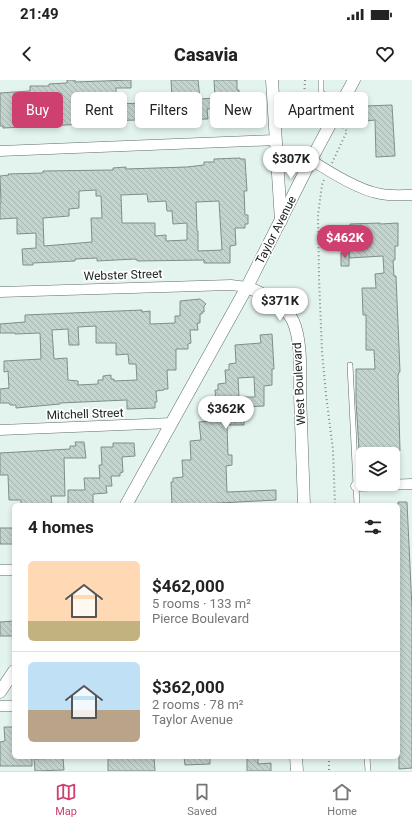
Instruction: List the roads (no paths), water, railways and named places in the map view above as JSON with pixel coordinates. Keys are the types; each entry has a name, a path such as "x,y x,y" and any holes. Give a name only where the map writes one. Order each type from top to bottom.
{"street":[{"path":"272,80 281,222"},
{"name":"Taylor Avenue","path":"348,92 354,80"},
{"name":"Taylor Avenue","path":"127,503 247,287 328,128"},
{"path":"0,151 276,140"},
{"path":"311,160 328,171 379,194 390,196 412,195"},
{"name":"Webster Street","path":"0,292 231,285 247,287"},
{"name":"West Boulevard","path":"247,287 278,304 290,316 295,327 300,364 304,503"},
{"name":"Mitchell Street","path":"0,430 172,423"},
{"path":"400,484 412,484"},
{"path":"0,570 12,570"},
{"path":"0,692 12,674"},
{"path":"0,706 12,706"},
{"path":"296,759 296,771"}],"lane":[{"path":"321,80 322,92"},
{"path":"350,365 356,486"},
{"path":"356,491 357,503"},
{"path":"367,759 368,771"}]}
